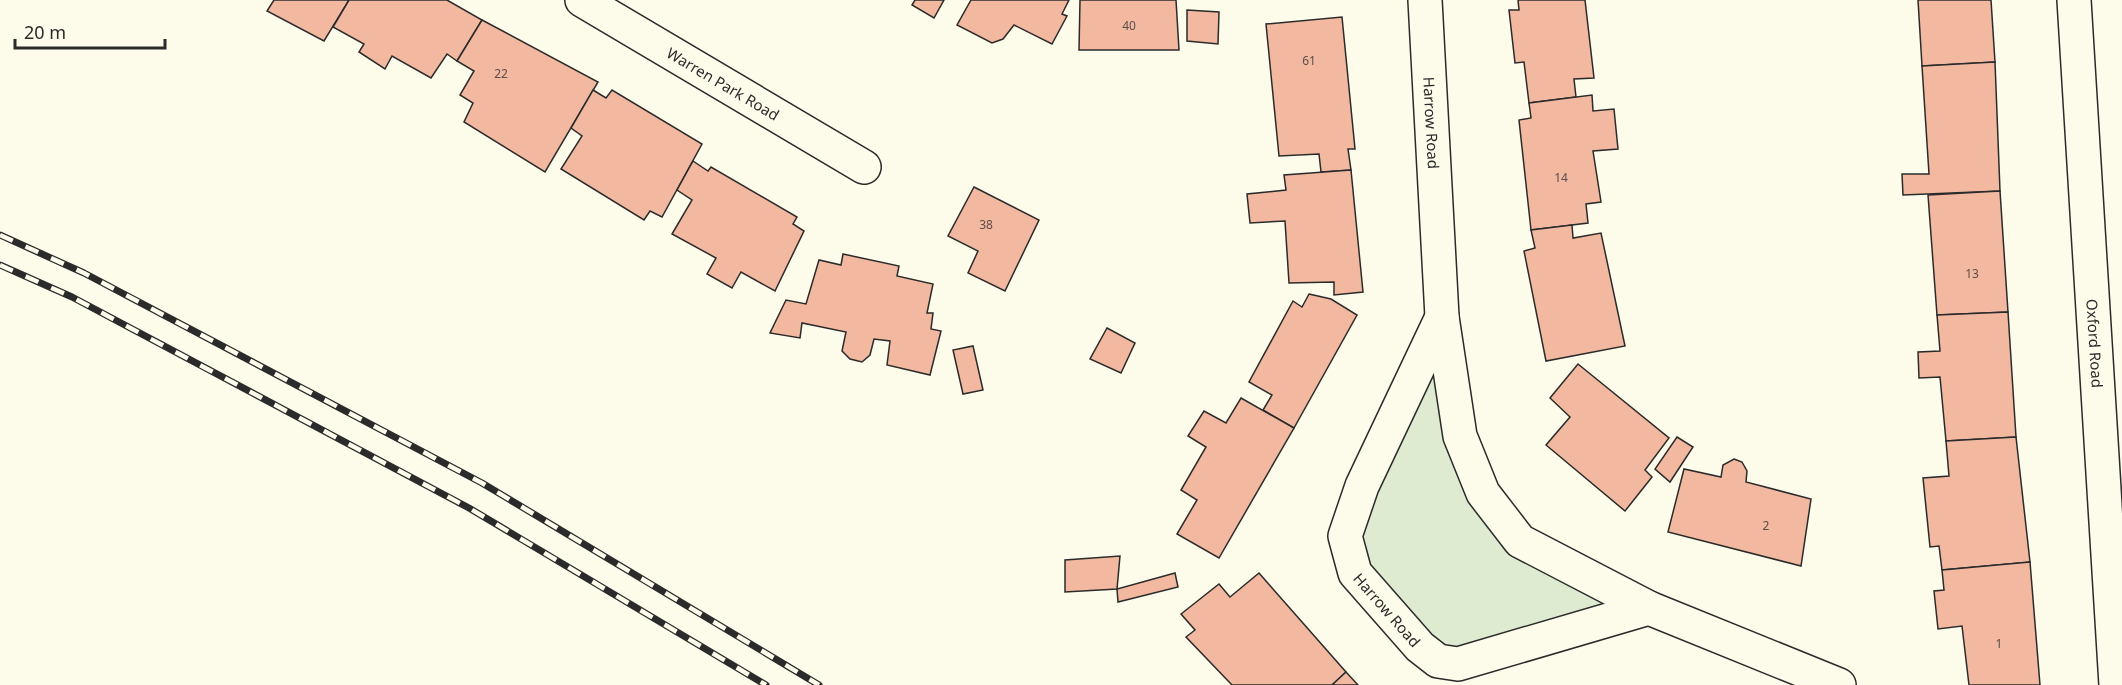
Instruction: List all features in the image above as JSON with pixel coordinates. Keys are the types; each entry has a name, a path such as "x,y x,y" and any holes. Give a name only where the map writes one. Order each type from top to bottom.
{"street":[{"name":"Warren Park Road","path":"582,0 864,167"},
{"name":"Harrow Road","path":"1425,0 1442,317 1460,436 1483,493 1520,541 1648,608 1839,685"},
{"name":"Oxford Road","path":"2074,0 2116,685"},
{"name":"Harrow Road","path":"1442,317 1362,486 1346,536 1355,573 1420,647 1438,661 1458,664 1648,608"}],"green space":[{"path":"1437,344 1476,498 1626,608 1452,654 1433,647 1365,568 1356,537"}],"building":[{"path":"274,0 349,0 324,41 267,11"},
{"path":"349,0 447,0 482,20 457,61 447,54 431,78 392,56 385,69 359,52 364,44 333,27"},
{"path":"915,0 944,0 934,18 912,5"},
{"path":"971,0 1069,0 1062,14 1067,16 1052,44 1014,25 1003,39 992,43 957,25"},
{"path":"1080,0 1176,0 1179,50 1079,50"},
{"path":"1518,0 1585,0 1594,78 1574,79 1576,97 1529,103 1524,62 1515,63 1509,10 1519,10"},
{"path":"1918,0 1991,0 1995,62 1922,66"},
{"path":"1187,10 1219,12 1218,44 1187,41"},
{"path":"1342,17 1355,149 1348,149 1351,170 1321,172 1319,154 1279,156 1266,24"},
{"path":"482,20 598,82 545,172 464,122 473,103 460,95 474,71 457,61"},
{"path":"1995,62 2000,191 1903,195 1902,174 1929,174 1922,66"},
{"path":"593,90 606,98 612,90 702,144 662,217 650,211 644,220 561,169 582,136 571,128"},
{"path":"1592,95 1593,111 1614,109 1618,149 1593,151 1601,202 1586,204 1588,223 1531,230 1519,120 1531,118 1529,103"},
{"path":"693,161 708,171 711,167 797,217 793,224 804,231 775,291 741,272 732,288 707,274 716,258 672,234 692,200 677,190"},
{"path":"1351,170 1363,292 1334,295 1334,282 1289,283 1285,221 1250,223 1247,194 1286,190 1284,175"},
{"path":"974,187 1039,220 1005,291 968,273 978,251 948,236"},
{"path":"2000,191 2008,312 1937,315 1928,195"},
{"path":"1572,225 1573,238 1601,233 1625,346 1546,361 1524,251 1535,248 1531,230"},
{"path":"843,254 899,266 897,276 933,284 927,313 933,313 931,329 941,331 930,375 887,365 890,341 874,339 870,355 862,362 850,359 842,351 846,332 802,323 800,338 770,333 786,300 806,304 819,260 841,265"},
{"path":"1309,294 1331,299 1357,315 1294,428 1263,410 1272,395 1249,382 1293,301 1302,307"},
{"path":"2008,312 2016,437 1946,441 1940,377 1919,378 1918,352 1940,351 1937,315"},
{"path":"1107,328 1135,343 1121,373 1090,359"},
{"path":"973,346 983,390 963,394 953,350"},
{"path":"1578,364 1669,438 1645,470 1652,477 1625,511 1546,445 1570,417 1550,398"},
{"path":"1241,398 1294,428 1219,558 1177,534 1197,500 1181,490 1206,447 1188,436 1204,411 1226,423"},
{"path":"1677,437 1693,447 1670,482 1655,469"},
{"path":"2016,437 2030,562 1942,570 1939,546 1930,547 1923,478 1949,476 1946,441"},
{"path":"1734,459 1742,462 1747,471 1746,482 1811,499 1801,566 1668,532 1684,469 1721,477 1723,465"},
{"path":"1120,556 1117,589 1065,592 1065,560"},
{"path":"2030,562 2040,685 1969,685 1962,626 1938,629 1934,591 1944,590 1942,570"},
{"path":"1175,573 1178,587 1118,602 1117,589"},
{"path":"1259,573 1346,672 1332,685 1232,685 1186,637 1195,630 1181,614 1219,584 1230,597"},
{"path":"1346,672 1358,685 1332,685"}],"railway":[{"path":"0,235 84,273 482,483 819,685"},
{"path":"0,265 72,297 469,508 766,685"}]}
